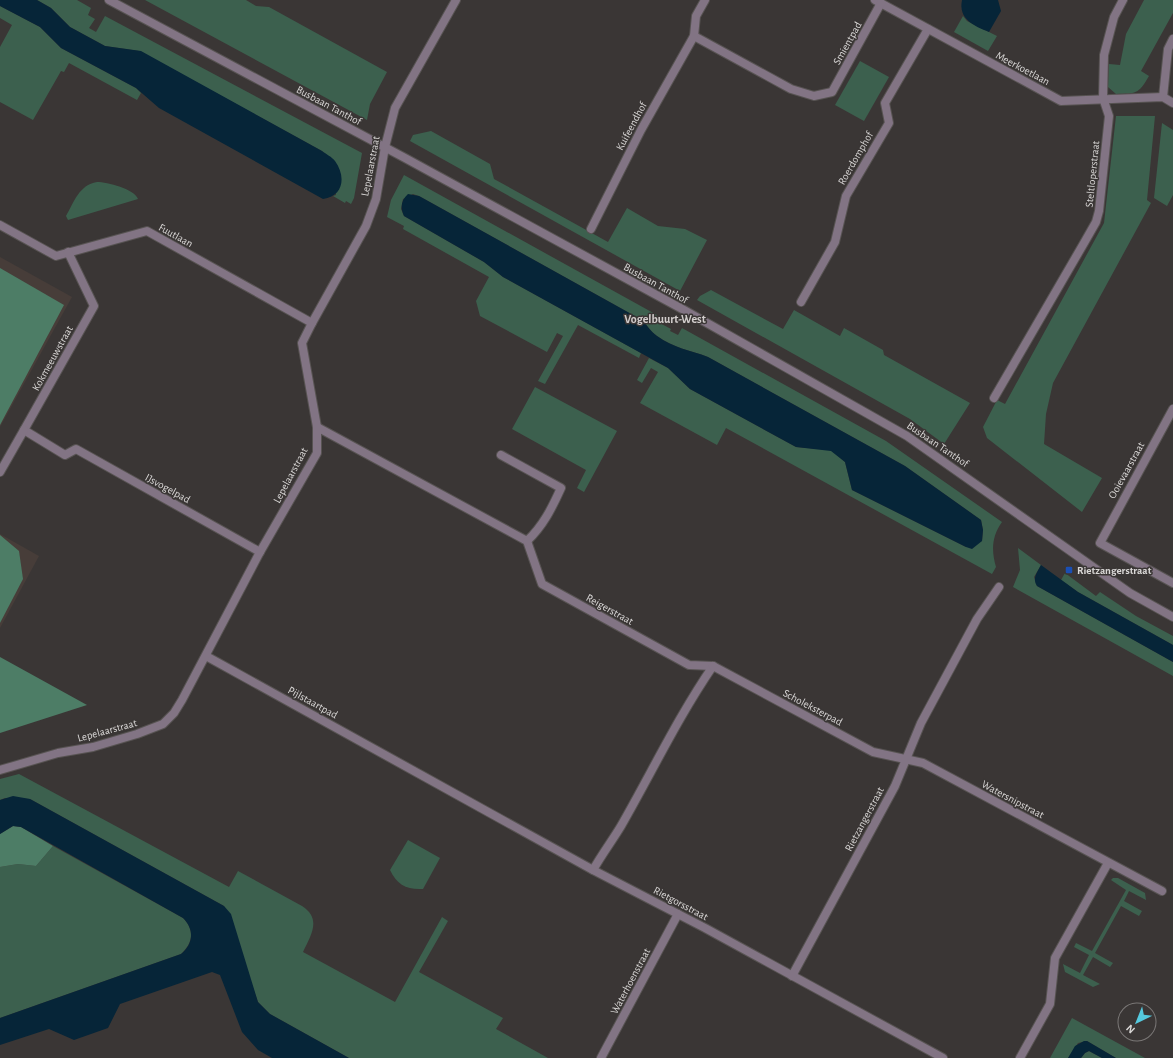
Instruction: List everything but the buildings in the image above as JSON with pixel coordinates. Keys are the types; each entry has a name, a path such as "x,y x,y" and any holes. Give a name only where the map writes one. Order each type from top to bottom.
{"street":[{"name":"Busbaan Tanthof","path":"109,0 684,310 907,436 1130,593 1173,617"},
{"name":"Lepelaarstraat","path":"0,770 58,753 93,747 163,724 182,700 260,552 317,453 317,427 302,343 366,226 376,199 385,148 395,108 456,0"},
{"name":"Kuifeendhof","path":"591,229 641,130 694,36 696,16 705,0"},
{"name":"Steltloperstraat","path":"994,398 1096,222 1099,211 1108,116 1103,98 1104,55 1114,16 1123,0"},
{"name":"Smientpad","path":"694,36 791,89 814,96 832,92 878,2"},
{"name":"Meerkoetlaan","path":"878,2 1061,100 1162,97 1173,103"},
{"name":"Roerdomphof","path":"801,302 835,242 846,196 889,123 885,103 928,29"},
{"path":"1162,97 1168,49 1173,39"},
{"name":"Fuutlaan","path":"0,225 56,256 147,231 312,323"},
{"name":"Kokmeeuwstraat","path":"24,430 94,306 68,252"},
{"name":"Ooievaarstraat","path":"1173,409 1100,543 1173,583"},
{"path":"317,427 527,541 536,532 550,512 561,488 500,455"},
{"path":"0,472 24,430"},
{"name":"IJsvogelpad","path":"24,430 65,455 76,449 260,552"},
{"name":"Reigerstraat","path":"527,541 542,584 689,665 713,666"},
{"name":"Rietzangerstraat","path":"792,976 895,786 921,723 977,619 999,587"},
{"name":"Pijlstaartpad","path":"206,656 409,768"},
{"path":"593,870 605,847 620,827 690,701 713,666"},
{"name":"Scholeksterpad","path":"713,666 873,752 906,759"},
{"name":"Watersnipstraat","path":"906,759 923,763 1162,892"},
{"name":"Rietgorsstraat","path":"409,768 593,870 678,914 943,1058"},
{"path":"1020,1058 1050,1004 1055,958 1108,863"},
{"name":"Waterhoenstraat","path":"601,1058 678,914"}],"shaded area":[{"path":"0,257 72,297 0,427"},
{"path":"0,534 39,556 0,628"}],"green space":[{"path":"37,0 77,0 91,8 88,15 95,19 89,28 96,32 105,16 362,153 354,198 351,204 346,201 345,203 333,196 336,195 334,161 322,151 139,51 105,46 70,27 51,8"},
{"path":"145,0 246,0 256,6 269,7 387,72 370,104 367,120"},
{"path":"1144,0 1173,0 1173,13 1141,71 1149,76 1142,87 1136,92 1116,94 1108,87 1109,64 1120,65 1126,34"},
{"path":"0,6 40,27 61,48 136,88 141,93 137,100 69,63 64,72 61,71 33,120 0,102 0,47 12,25 0,18"},
{"path":"963,16 967,21 997,36 988,51 954,32"},
{"path":"860,61 889,77 864,121 835,105"},
{"path":"1116,116 1155,116 1147,200 1151,203 1053,383 1046,414 1044,444 1102,478 1082,512 987,438 983,427 997,400 1005,404 1104,223"},
{"path":"1162,123 1173,130 1173,195 1167,206 1154,198"},
{"path":"431,131 490,164 494,179 608,242 627,208 658,226 685,229 707,240 680,291 410,141 413,135"},
{"path":"404,175 657,315 654,320 671,329 670,331 678,335 682,328 886,441 1002,522 993,543 993,555 996,567 992,574 726,428 717,445 640,403 658,372 651,368 642,383 637,380 649,358 668,368 690,389 796,447 831,450 845,462 852,490 966,547 982,541 983,530 981,520 905,466 708,357 675,346 663,340 653,333 642,320 419,196 413,194 403,199 401,209 404,216 484,262 503,277 641,353 639,358 578,325 545,384 538,381 563,336 557,333 547,352 480,316 476,301 489,277 403,229 404,226 387,217 391,200"},
{"path":"97,182 107,183 126,189 136,195 138,199 68,220 66,216 81,190"},
{"path":"0,268 64,305 0,425"},
{"path":"711,290 783,329 794,310 840,336 844,328 883,350 884,355 970,403 944,444 910,419 697,300 700,296"},
{"path":"535,387 617,431 584,492 577,488 586,470 512,429"},
{"path":"0,535 19,551 23,579 0,623"},
{"path":"1018,548 1041,565 1034,577 1037,586 1173,662 1173,676 1013,587 1020,570"},
{"path":"1065,573 1096,596 1100,592 1136,616 1173,636 1173,645 1078,592 1061,580"},
{"path":"0,657 87,705 0,733"},
{"path":"19,774 229,887 238,871 302,906 312,916 313,922 313,928 303,952 395,1002 442,917 448,921 419,972 503,1018 496,1029 548,1058 349,1058 270,1014 258,1002 224,906 30,799 5,798 0,800 0,779"},
{"path":"13,826 21,827 53,846 36,866 18,864 0,867 0,834"},
{"path":"408,840 440,858 423,889 412,889 403,886 399,883 390,870"},
{"path":"53,846 183,918 191,932 190,941 181,954 0,1018 0,867 18,864 36,866"},
{"path":"1113,878 1118,878 1145,893 1146,900 1129,891 1124,901 1142,911 1139,916 1121,906 1095,953 1113,963 1110,967 1093,957 1083,975 1100,984 1093,987 1065,972 1063,964 1080,973 1089,955 1074,947 1076,943 1092,951 1126,890 1111,880"},
{"path":"1072,1018 1145,1058 1116,1058 1087,1041 1078,1043 1068,1058 1050,1058"},
{"path":"1089,1051 1102,1058 1081,1058"}],"water":[{"path":"0,0 37,0 51,8 70,27 105,46 141,51 322,151 331,157 339,167 342,179 339,190 330,197 323,199 159,108 136,88 61,48 40,27 0,6"},
{"path":"962,0 998,0 1001,11 989,32 968,21 962,12"},
{"path":"408,194 419,196 642,320 653,333 663,340 675,346 708,357 905,466 981,520 983,530 982,541 972,549 966,547 852,490 845,462 831,451 796,447 690,389 668,368 503,277 484,262 404,216 402,204"},
{"path":"1041,565 1078,592 1173,645 1173,662 1037,586 1035,578"},
{"path":"13,796 30,799 224,906 231,914 258,1002 270,1014 349,1058 272,1058 258,1050 242,1032 220,975 212,972 120,1004 108,1028 74,1040 49,1029 0,1045 0,1018 181,954 188,946 191,937 189,927 183,918 21,827 13,826 0,834 0,800"},
{"path":"1087,1041 1116,1058 1102,1058 1089,1051 1081,1058 1068,1058 1075,1046"}],"place":[{"name":"Rietzangerstraat","path":"1069,570"}],"district":[{"name":"Vogelbuurt-West","path":"665,319"}]}
